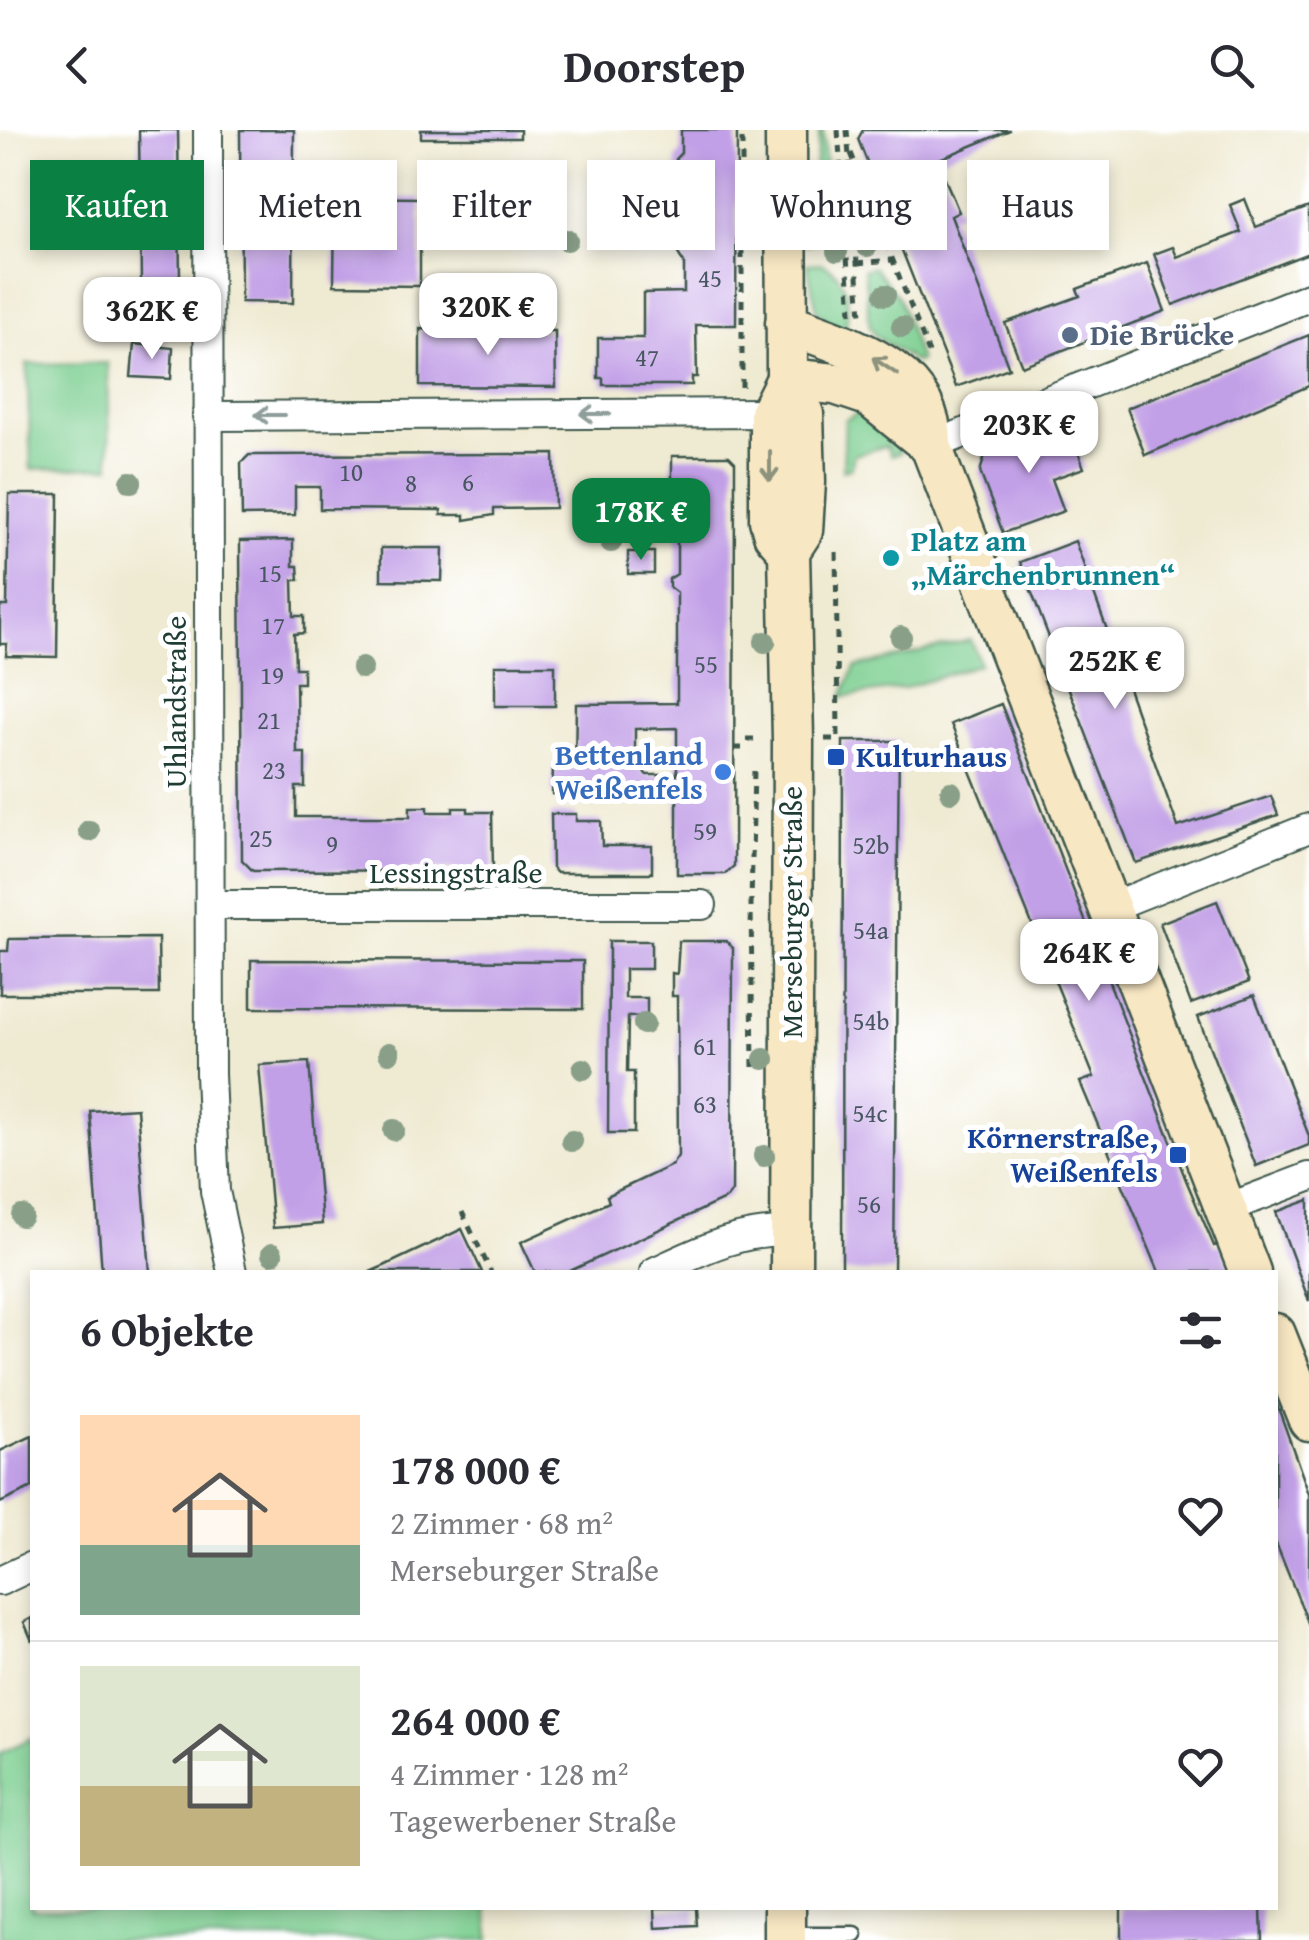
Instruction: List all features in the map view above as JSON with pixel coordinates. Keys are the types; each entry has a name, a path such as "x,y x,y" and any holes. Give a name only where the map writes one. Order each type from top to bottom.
{"street":[{"name":"Uhlandstraße","path":"208,130 214,1191 232,1270"},
{"name":"Merseburger Straße","path":"786,130 786,322 766,402 804,414 802,530 789,551 793,906 790,1270"},
{"path":"931,446 1309,297"},
{"path":"786,322 880,360 900,376 926,411 931,446 1249,1270"},
{"path":"207,416 766,402 835,384 868,394 931,446"},
{"path":"1110,907 1309,828"},
{"name":"Lessingstraße","path":"210,905 702,905"},
{"path":"1226,1209 1309,1176"},
{"path":"659,1270 738,1237 756,1232 791,1232"},
{"path":"1278,1342 1309,1420"},
{"path":"0,1582 30,1567"}],"lane":[{"path":"785,1927 855,1935"}],"path":[{"path":"742,130 766,402"},
{"path":"838,130 851,316 846,346"},
{"path":"848,146 930,356"},
{"path":"857,263 892,260"},
{"path":"827,539 828,596"},
{"path":"828,730 828,739"},
{"path":"753,1078 750,906 755,740"},
{"path":"734,748 746,748"},
{"path":"702,905 793,906"},
{"path":"462,1212 490,1270"}],"green space":[{"path":"820,130 823,130 825,160 816,160"},
{"path":"820,263 843,283 847,303 844,335 817,311 807,264"},
{"path":"874,267 899,298 920,361 914,362 876,336 870,327 864,269"},
{"path":"108,363 110,467 31,469 27,364"},
{"path":"858,413 892,438 900,453 891,456 886,446 854,455 851,468 843,470 845,420"},
{"path":"971,640 980,664 905,688 842,697 855,667"},
{"path":"30,1739 30,1910 488,1910 489,1940 0,1940 0,1753"}],"building":[{"path":"139,130 178,130 178,160 139,160"},
{"path":"240,130 294,130 294,160 240,160"},
{"path":"421,130 520,130 520,138 421,138"},
{"path":"681,130 737,130 736,325 696,325 697,377 692,377 692,385 603,385 603,378 598,378 598,338 643,338 643,293 684,292 684,263 677,250 715,250 715,160 676,160 681,153"},
{"path":"863,130 1010,130 937,160 866,160 858,139"},
{"path":"947,184 959,212 951,216 1009,368 956,387 902,250 947,250"},
{"path":"397,198 417,198 420,286 334,285 334,250 397,250"},
{"path":"1245,199 1256,227 1309,207 1309,253 1173,305 1154,254 1173,247 1177,257 1241,232 1230,205"},
{"path":"141,250 180,250 180,281 141,281"},
{"path":"241,250 293,250 293,303 241,302"},
{"path":"1147,263 1165,311 1022,366 1005,323 1080,296 1077,289"},
{"path":"420,329 555,331 556,387 420,386"},
{"path":"1309,335 1309,386 1145,455 1127,408"},
{"path":"134,344 173,348 171,379 131,377"},
{"path":"1067,422 1084,468 1052,479 1064,511 1003,533 980,472 986,452"},
{"path":"554,454 555,508 494,509 494,515 465,520 465,515 441,515 441,510 320,509 320,487 295,487 295,515 242,516 241,463 249,455"},
{"path":"672,456 729,456 735,462 734,866 725,874 677,874 677,796 552,794 553,768 575,768 576,704 677,703 677,593 669,587 669,579 677,574 677,502 672,503","holes":["677,728 677,775 647,775 635,764 635,729"]},
{"path":"9,494 59,494 57,657 6,656 7,644 0,644 0,606 7,606"},
{"path":"293,540 293,566 298,566 299,580 293,580 294,616 304,616 304,633 294,634 295,668 303,668 303,683 296,683 297,753 305,753 305,787 296,787 296,817 410,817 410,807 428,807 428,812 468,808 468,812 492,812 493,870 253,871 242,860 240,541"},
{"path":"1075,541 1178,827 1271,796 1278,815 1136,863 1020,562"},
{"path":"381,548 443,548 442,581 381,580"},
{"path":"628,552 654,552 654,574 628,574"},
{"path":"495,665 555,665 555,706 495,706"},
{"path":"1001,704 1186,1180 1214,1246 1221,1244 1230,1270 1158,1270 1080,1082 1094,1077 951,724"},
{"path":"843,741 899,741 894,1270 842,1270"},
{"path":"551,814 576,814 576,821 601,821 602,846 652,846 652,873 557,873 552,868"},
{"path":"1217,901 1249,982 1191,1004 1160,923"},
{"path":"158,938 159,994 0,994 0,951 8,951 9,939"},
{"path":"609,941 651,941 651,969 625,969 625,998 647,998 647,1016 628,1017 627,1072 634,1072 634,1133 608,1133"},
{"path":"679,941 726,941 733,948 732,1191 727,1198 572,1270 534,1270 521,1242 609,1202 607,1196 672,1165 678,1156 677,996 672,996 672,973 677,974"},
{"path":"251,960 583,961 583,1009 251,1008"},
{"path":"1254,995 1309,1136 1309,1145 1256,1166 1198,1017"},
{"path":"309,1062 322,1224 273,1228 259,1065"},
{"path":"137,1108 150,1270 102,1270 90,1111"},
{"path":"1309,1200 1309,1301 1276,1212"},
{"path":"462,1229 481,1270 375,1270"},
{"path":"1278,1407 1309,1494 1309,1625 1278,1548"},
{"path":"30,1437 30,1489 0,1503 0,1451"},
{"path":"655,1910 696,1910 697,1926 656,1928"},
{"path":"1121,1910 1261,1910 1262,1940 1121,1940"}],"place":[{"name":"Die Brücke","path":"1070,335"},
{"name":"Platz am „Märchenbrunnen“","path":"891,558"},
{"name":"Kulturhaus","path":"836,757"},
{"name":"Bettenland Weißenfels","path":"723,772"},
{"name":"Körnerstraße, Weißenfels","path":"1178,1155"}]}
